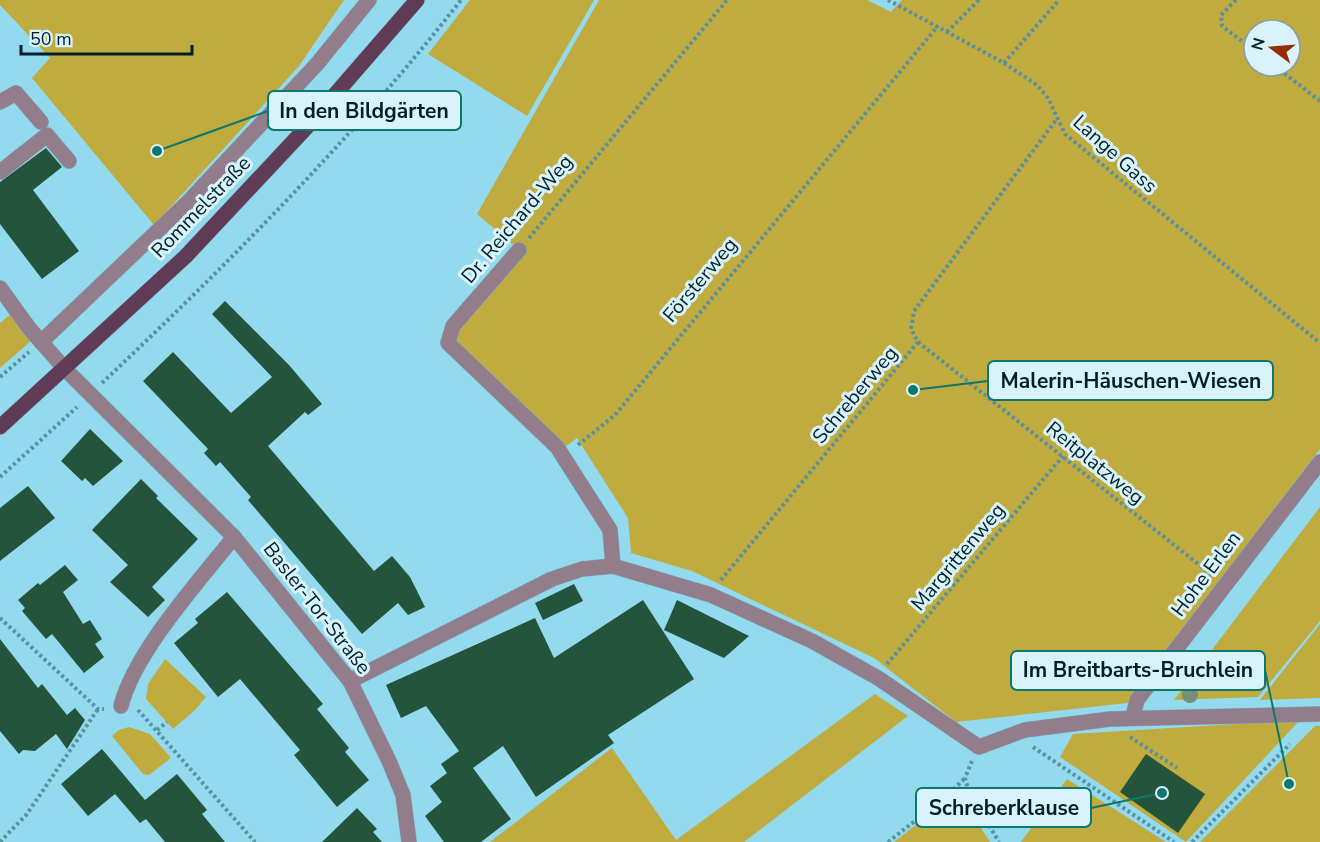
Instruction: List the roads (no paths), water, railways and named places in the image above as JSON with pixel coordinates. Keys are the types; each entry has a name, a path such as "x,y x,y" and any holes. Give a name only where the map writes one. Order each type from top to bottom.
{"main road":[{"name":"Rommelstraße","path":"0,427 186,256 305,129 417,0"}],"street":[{"path":"40,342 189,201 316,64 369,0"},
{"path":"0,102 16,93 41,122"},
{"path":"0,172 47,135 69,161"},
{"name":"Dr. Reichard-Weg","path":"519,250 453,326 448,343 452,350 557,447 610,530 613,566"},
{"name":"Basler-Tor-Straße","path":"0,288 40,342 65,369 234,537 350,681 403,795 409,842"},
{"name":"Hohe Erlen","path":"1133,716 1137,700 1320,462"},
{"name":"Basler-Tor-Straße","path":"121,706 126,684 172,616 234,537"},
{"path":"350,681 552,579 582,569 613,566 711,595 812,641 878,678 979,747 1025,730 1133,716 1320,714"}],"place":[{"name":"In den Bildgärten","path":"157,151"},
{"name":"Malerin-Häuschen-Wiesen","path":"913,390"},
{"name":"Im Breitbarts-Bruchlein","path":"1289,784"},
{"name":"Schreberklause","path":"1162,793"}]}
